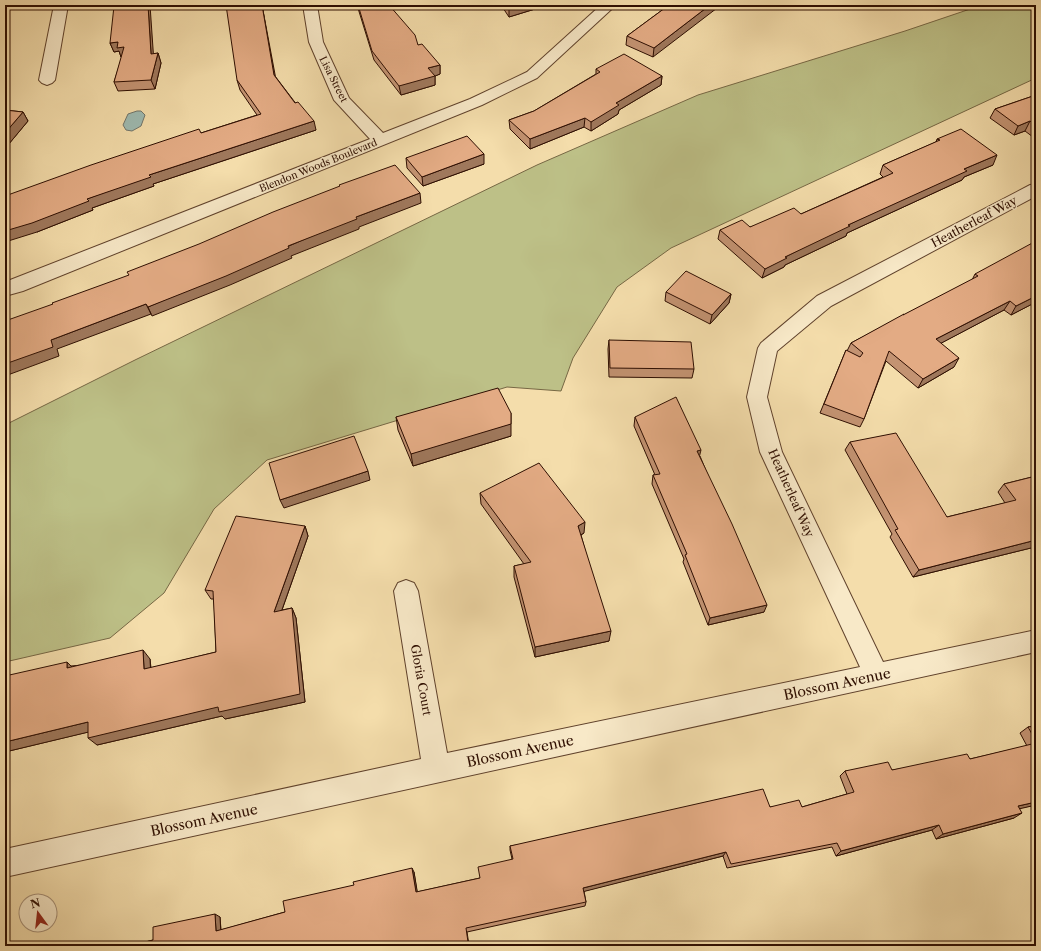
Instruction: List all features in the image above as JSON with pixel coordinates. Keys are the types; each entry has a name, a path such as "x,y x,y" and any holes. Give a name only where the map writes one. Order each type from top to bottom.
{"street":[{"path":"47,80 61,5"},
{"name":"Lisa Street","path":"310,5 316,42 342,100 380,140"},
{"name":"Blendon Woods Boulevard","path":"5,289 16,286 476,102 532,75 609,5"},
{"name":"Heatherleaf Way","path":"877,676 771,452 757,396 768,348 824,301 1036,190"},
{"name":"Gloria Court","path":"406,591 436,769"},
{"name":"Blossom Avenue","path":"5,863 1036,641"}],"green space":[{"path":"982,5 1036,5 1036,78 671,248 617,287 573,358 561,391 507,387 267,460 214,509 164,593 110,638 5,662 5,425 135,360 537,165 698,95 905,31"}],"water":[{"path":"141,111 145,115 141,126 132,131 126,130 123,125 128,114"}],"building":[{"path":"148,5 151,54 158,53 151,80 114,82 124,47 117,48 118,42 110,43 114,6"},
{"path":"226,5 262,5 274,75 295,103 298,102 314,121 149,175 151,177 87,199 89,201 32,223 5,231 5,196 91,165 199,129 201,133 261,114 237,80"},
{"path":"358,5 389,5 415,35 418,45 422,44 440,65 428,68 435,76 399,86 372,51"},
{"path":"507,5 519,5 509,8"},
{"path":"669,5 710,5 654,48 627,36"},
{"path":"624,54 662,76 616,103 619,105 591,122 585,118 530,139 509,120 534,111 600,72 596,69"},
{"path":"1036,95 1036,126 1030,121 1018,126 995,109"},
{"path":"5,110 23,112 5,133"},
{"path":"961,129 997,155 964,169 967,171 848,225 850,226 785,257 787,258 765,269 720,230 742,220 750,227 794,208 801,214 893,173 883,165"},
{"path":"467,136 484,154 422,177 406,158"},
{"path":"395,165 420,193 356,217 357,219 288,246 289,248 226,276 148,307 146,304 51,340 53,347 5,364 5,321 129,275 127,272 199,244 273,212 340,186 339,185"},
{"path":"1036,241 1036,296 1016,306 1010,301 936,339 959,358 923,379 889,351 864,419 824,404 846,350 860,357 863,353 851,343 978,276 975,274"},
{"path":"686,271 731,294 712,315 666,292"},
{"path":"609,340 691,342 694,369 610,368"},
{"path":"498,388 511,413 511,424 411,454 396,417"},
{"path":"676,397 701,450 697,451 732,524 767,605 710,618 685,555 687,554 653,475 660,474 635,417"},
{"path":"896,433 947,517 1016,500 1004,484 1036,476 1036,540 919,570 895,530 898,529 850,442"},
{"path":"354,436 368,471 280,500 269,463"},
{"path":"539,463 585,522 578,526 611,631 535,647 514,566 531,562 480,493"},
{"path":"236,516 305,526 274,612 292,608 300,694 219,712 218,707 88,738 88,722 5,742 5,676 67,662 67,668 143,650 144,669 216,652 213,591 205,590"},
{"path":"1036,726 1036,741 1028,727"},
{"path":"1036,743 1036,802 1018,806 1022,813 943,834 939,825 841,851 837,843 731,864 726,852 583,888 586,902 466,928 468,942 449,946 130,946 153,940 153,927 215,914 216,931 285,912 283,901 354,885 353,882 412,868 416,892 480,878 478,867 513,859 510,846 763,789 770,807 799,800 802,807 854,792 845,771 888,762 892,770 967,754 970,759"}]}
